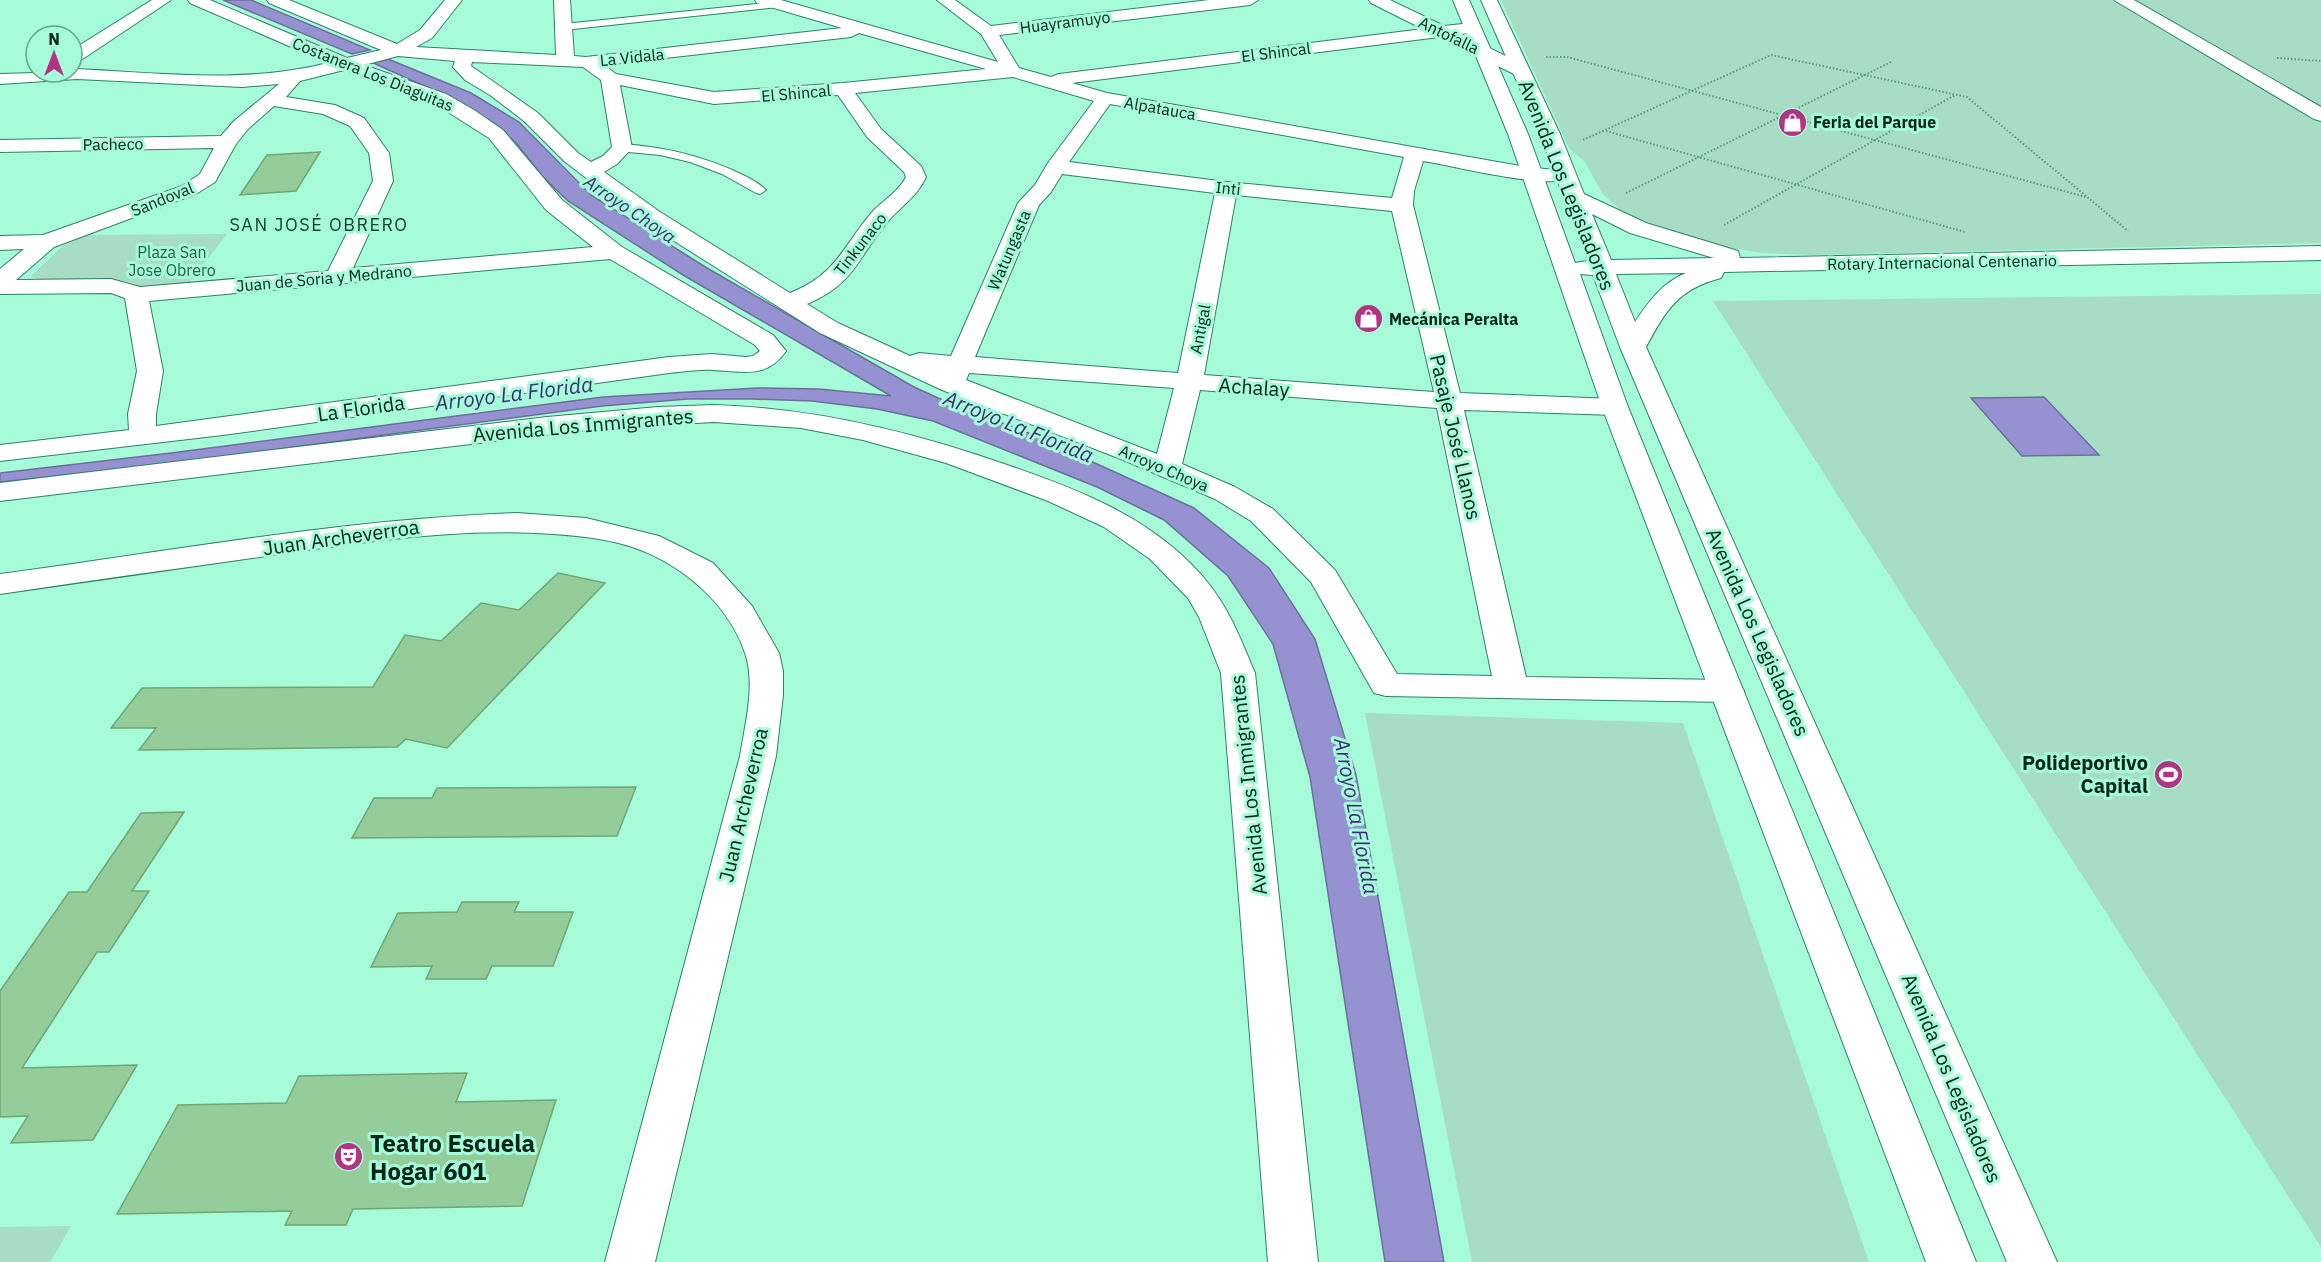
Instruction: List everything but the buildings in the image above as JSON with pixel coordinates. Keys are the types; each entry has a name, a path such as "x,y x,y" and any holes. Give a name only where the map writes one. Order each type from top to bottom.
{"street":[{"path":"84,50 163,0"},
{"name":"Costanera Los Diaguitas","path":"196,0 439,98 496,134 554,205 614,252 765,340"},
{"path":"275,0 391,53"},
{"path":"84,74 242,82 294,77 391,53 426,34 454,0"},
{"path":"562,0 565,61"},
{"path":"945,0 988,32 1013,72"},
{"path":"1103,0 1104,18"},
{"name":"Huayramuyo","path":"988,32 1250,0"},
{"name":"Antofalla","path":"1377,0 1464,28 1521,70"},
{"name":"Avenida Los Legisladores","path":"1489,0 1550,134 1600,268 1633,347 2032,1262"},
{"path":"2122,0 2321,116"},
{"name":"Alpatauca","path":"769,2 1106,98 1532,174 1565,175"},
{"name":"El Shincal","path":"1045,81 1464,28"},
{"name":"Avenida Los Legisladores","path":"1464,28 1518,134 1615,407 1951,1262"},
{"name":"La Vidala","path":"391,53 586,62 865,31"},
{"path":"465,56 462,67 471,76 497,91 531,117 571,157 652,217 787,303"},
{"name":"El Shincal","path":"586,62 610,78 714,98 843,89 1013,72"},
{"path":"0,79 24,76"},
{"name":"Sandoval","path":"0,281 46,242 189,190 208,178 227,142 241,125 294,77"},
{"path":"590,171 610,160 622,148 610,78"},
{"path":"9,98 31,84"},
{"name":"Tinkunaco","path":"787,303 819,290 839,274 882,215 911,188 916,177 914,170 874,133 843,89"},
{"name":"Watungasta","path":"955,374 1029,203 1044,188 1055,166 1106,98"},
{"path":"270,100 328,109 357,122 379,153 383,181 337,277"},
{"name":"Pacheco","path":"0,146 227,142"},
{"name":"Pasaje José Llanos","path":"1415,154 1403,191 1402,205 1449,400 1511,687"},
{"name":"Inti","path":"1055,166 1227,188 1402,205"},
{"name":"Antigal","path":"1167,468 1190,382 1227,188"},
{"path":"1574,197 1638,228 1760,266"},
{"path":"0,243 46,242"},
{"name":"Juan de Soria y Medrano","path":"0,287 111,286 136,295 614,252"},
{"name":"Rotary Internacional Centenario","path":"1564,267 1760,266 2321,253"},
{"path":"1633,347 1658,304 1678,284 1697,275 1760,266"},
{"path":"136,295 150,371 142,414 143,437"},
{"name":"Achalay","path":"787,303 830,328 894,358 955,374 1190,382 1449,400 1615,407"},
{"name":"La Florida","path":"0,453 143,437 669,365 711,362 757,364 769,359 774,351 765,340"},
{"name":"Arroyo Choya","path":"955,374 1225,493 1262,516 1324,577 1386,685 1511,687"},
{"name":"Avenida Los Inmigrantes","path":"0,492 632,416 705,414 768,416 822,423 878,435 973,463 1060,495 1127,528 1169,560 1209,604 1238,673 1293,1262"},
{"name":"Juan Archeverroa","path":"0,584 431,524 524,522 623,533 690,560 729,594 764,658 765,698 758,756 630,1262"},
{"path":"1511,687 1727,691"}],"lane":[{"path":"564,27 769,2"},
{"path":"622,148 673,153 726,170 760,190"}],"path":[{"path":"1582,140 1771,55 1967,97 2134,235"},
{"path":"1539,57 1566,57 2088,198"},
{"path":"1617,198 1891,62"},
{"path":"1715,230 1956,94"},
{"path":"1604,131 1967,232"}],"green space":[{"path":"1501,0 2321,0 2321,243 1808,255 1762,253 1713,245 1624,214 1602,193 1585,162 1569,148"},
{"name":"Plaza San Jose Obrero","path":"227,234 186,287 144,290 137,285 113,280 48,281 31,276 64,245 86,235"},
{"name":"Polideportivo Capital","path":"2321,294 2321,1247 1713,301"},
{"path":"1365,713 1683,723 1869,1262 1472,1262"},
{"path":"71,1226 50,1262 0,1262 0,1227"}],"water":[{"path":"223,0 251,0 370,50 352,54"},
{"name":"Arroyo La Florida","path":"388,59 471,93 519,122 591,195 707,268 914,387 958,407 1022,430 1194,508 1269,568 1315,639 1356,775 1444,1262 1385,1262 1310,777 1273,644 1228,576 1164,520 1097,487 933,421 877,409 812,401 751,399 688,399 602,406 166,464 0,482 0,473 603,397 757,388 819,389 891,396 683,275 568,201 543,177 517,144 498,126 451,98 373,63"},
{"path":"2044,397 2099,455 2022,456 1971,398"}],"place":[{"name":"Feria del Parque","path":"1792,122"},
{"name":"Mecánica Peralta","path":"1368,319"},
{"name":"Polideportivo Capital","path":"2169,774"},
{"name":"Teatro Escuela Hogar 601","path":"349,1157"}],"district":[{"name":"SAN JOSÉ OBRERO","path":"319,224"}]}
